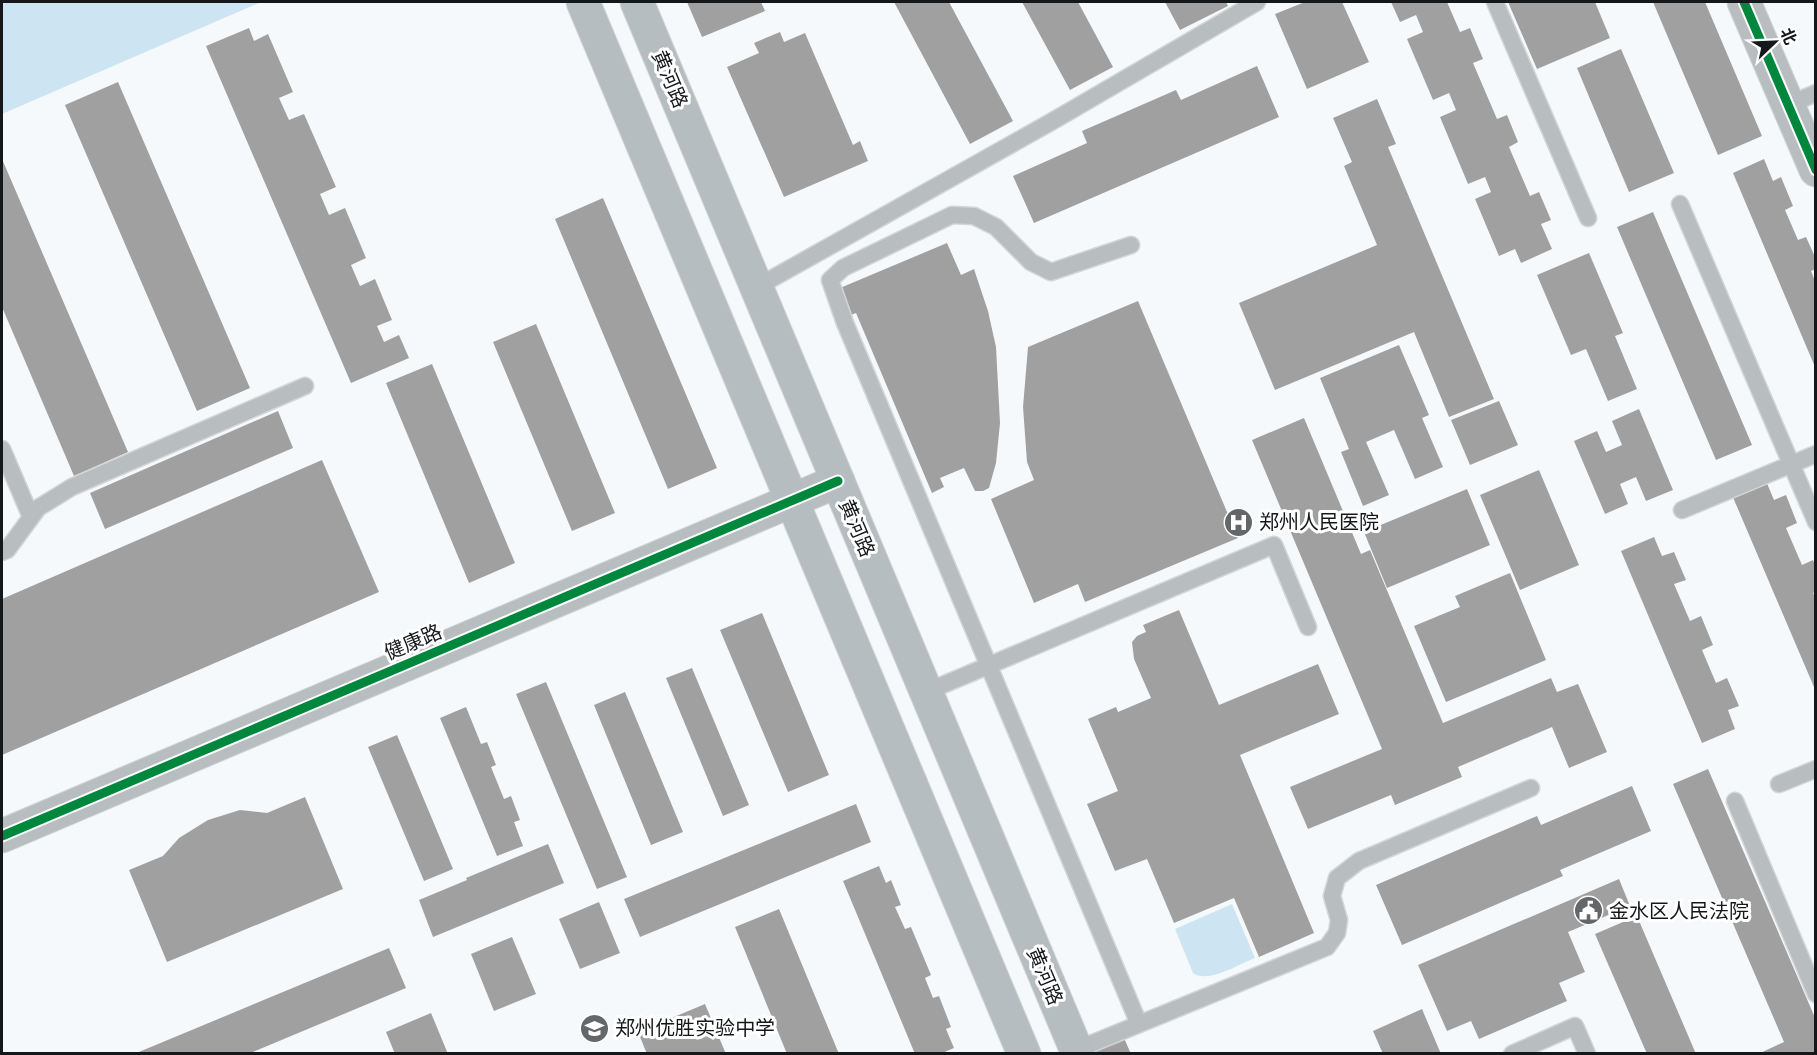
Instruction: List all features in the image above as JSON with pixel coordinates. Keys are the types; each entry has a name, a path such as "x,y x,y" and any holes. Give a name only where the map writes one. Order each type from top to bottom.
{"main road":[{"path":"583,2 1024,1053"},
{"name":"黄河路","path":"637,2 1077,1052"}],"street":[{"path":"1744,2 1802,99 1815,170"},
{"name":"健康路","path":"2,836 838,482"}],"lane":[{"path":"757,287 1051,122 1257,2"},
{"path":"1496,2 1588,218"},
{"path":"1680,204 1815,522"},
{"path":"1131,245 1051,272 1031,262 996,228 974,216 952,215 843,268 830,280 845,323 1139,1024"},
{"path":"2,552 7,550 38,508 72,487 305,386"},
{"path":"2,449 31,517"},
{"path":"1682,510 1815,454"},
{"path":"926,692 1274,545 1308,627"},
{"path":"1779,784 1815,769"},
{"path":"1077,1052 1139,1024 1327,947 1337,933 1339,920 1332,897 1337,878 1359,861 1531,788"},
{"path":"1734,801 1815,994"},
{"path":"1512,1053 1575,1026 1587,1053"}],"shaded area":[{"path":"2,2 258,2 259,3 2,114"},
{"path":"1232,904 1255,958 1215,975 1199,976 1193,973 1175,929"}],"building":[{"path":"687,2 761,2 765,11 702,37"},
{"path":"894,2 949,2 1013,121 970,144"},
{"path":"1022,2 1078,2 1113,67 1070,90"},
{"path":"1165,2 1226,2 1228,6 1180,30"},
{"path":"1305,2 1342,2 1369,62 1307,89 1275,14"},
{"path":"1391,2 1447,2 1460,32 1470,28 1483,59 1473,63 1497,119 1507,115 1518,142 1509,147 1530,196 1539,192 1551,220 1541,224 1552,249 1521,263 1515,249 1499,256 1475,199 1491,192 1485,177 1468,184 1440,117 1456,110 1449,93 1433,100 1407,39 1423,32 1416,15 1400,22"},
{"path":"1508,2 1595,2 1610,38 1537,69"},
{"path":"1653,2 1705,2 1762,136 1718,155"},
{"path":"249,28 254,41 268,34 293,92 279,98 289,120 304,114 336,187 320,194 329,215 345,208 366,258 351,265 360,286 375,279 392,320 377,326 384,342 399,335 409,358 351,383 206,46"},
{"path":"780,32 784,42 805,33 853,145 860,141 868,161 784,197 727,67 759,53 754,43"},
{"path":"1621,49 1674,173 1629,192 1577,68"},
{"path":"1257,66 1279,117 1034,223 1013,176 1087,143 1082,131 1176,90 1181,100"},
{"path":"118,82 250,388 197,411 65,105"},
{"path":"1377,99 1396,144 1388,147 1494,399 1449,417 1414,332 1275,390 1239,303 1377,245 1344,166 1352,162 1333,118"},
{"path":"2,159 128,452 74,476 2,307"},
{"path":"1764,159 1773,181 1781,177 1793,206 1785,210 1798,240 1806,237 1816,259 1816,269 1811,271 1815,281 1815,367 1733,173"},
{"path":"603,198 717,468 668,489 555,219"},
{"path":"1653,212 1752,445 1716,460 1617,227"},
{"path":"947,243 961,275 974,269 988,311 996,347 1000,423 996,463 989,488 983,491 975,491 964,468 940,478 944,487 932,493 856,313 851,315 840,288"},
{"path":"1589,253 1623,333 1615,336 1637,389 1608,401 1586,349 1571,355 1537,275"},
{"path":"1138,301 1238,538 1085,602 1078,584 1034,603 991,499 1034,480 1027,462 1023,407 1028,347"},
{"path":"536,324 615,513 572,531 493,342"},
{"path":"1399,345 1429,415 1422,418 1443,467 1415,479 1394,430 1366,442 1389,495 1363,506 1341,452 1349,449 1320,378"},
{"path":"432,364 515,563 469,583 386,383"},
{"path":"1499,401 1518,445 1470,465 1451,420"},
{"path":"1639,409 1673,490 1646,501 1636,477 1620,484 1628,504 1605,514 1574,441 1597,431 1606,452 1622,445 1612,421"},
{"path":"278,411 293,448 105,529 90,493"},
{"path":"1304,418 1361,554 1370,550 1443,723 1551,678 1557,692 1578,684 1607,752 1569,768 1552,727 1458,767 1462,777 1395,805 1391,795 1308,829 1290,787 1382,749 1252,440"},
{"path":"322,460 379,592 2,755 2,599"},
{"path":"1539,470 1579,565 1520,590 1480,495"},
{"path":"1766,481 1774,500 1786,495 1797,523 1786,528 1802,565 1813,560 1816,567 1816,592 1813,593 1816,598 1816,686 1814,687 1732,495"},
{"path":"1467,489 1490,545 1387,588 1364,532"},
{"path":"1654,537 1662,556 1674,552 1686,580 1674,584 1690,621 1701,616 1713,645 1702,650 1716,683 1727,678 1739,706 1728,710 1735,729 1702,743 1621,551"},
{"path":"1510,573 1546,660 1446,702 1414,626 1460,607 1455,596"},
{"path":"1179,610 1219,705 1318,664 1339,714 1240,755 1314,933 1259,957 1234,898 1174,923 1147,859 1115,871 1087,804 1118,791 1088,719 1116,707 1118,712 1151,698 1134,659 1132,642 1137,636 1146,632 1143,625"},
{"path":"762,613 829,775 788,792 720,630"},
{"path":"692,668 749,805 723,816 666,678"},
{"path":"546,682 627,877 597,889 516,694"},
{"path":"625,692 683,832 651,845 594,705"},
{"path":"466,707 481,744 487,742 496,765 491,767 504,799 511,796 520,820 514,822 523,846 497,856 440,718"},
{"path":"397,735 453,869 424,881 368,747"},
{"path":"1708,769 1816,1020 1816,1054 1758,1054 1784,1042 1673,784"},
{"path":"1632,786 1651,831 1560,870 1563,876 1402,945 1376,885 1537,816 1541,825"},
{"path":"305,797 343,889 167,962 129,870 163,856 179,838 208,820 240,810 267,813"},
{"path":"856,804 871,842 640,937 624,899"},
{"path":"548,844 564,883 433,937 419,900"},
{"path":"879,866 886,883 891,880 901,905 895,907 905,929 911,927 931,975 925,978 933,998 939,996 951,1027 946,1029 954,1048 940,1054 915,1054 843,881"},
{"path":"1619,879 1630,906 1568,932 1585,972 1559,983 1567,1001 1479,1039 1471,1021 1447,1031 1418,965"},
{"path":"599,902 620,953 580,969 559,919"},
{"path":"779,909 839,1054 787,1054 735,927"},
{"path":"1637,916 1696,1054 1647,1054 1595,934"},
{"path":"512,937 536,994 494,1011 471,954"},
{"path":"389,948 406,988 248,1054 134,1054"},
{"path":"705,1004 726,1054 647,1054 638,1032"},
{"path":"1422,1009 1441,1054 1383,1054 1373,1031"},
{"path":"431,1013 448,1054 395,1054 386,1032"},
{"path":"1124,1038 1131,1054 1086,1054"}],"cycle path":[{"path":"1744,2 1816,170"},
{"path":"2,836 838,481"}],"place":[{"name":"郑州人民医院","path":"1238,522"},
{"name":"金水区人民法院","path":"1588,911"},
{"name":"郑州优胜实验中学","path":"594,1028"}]}
